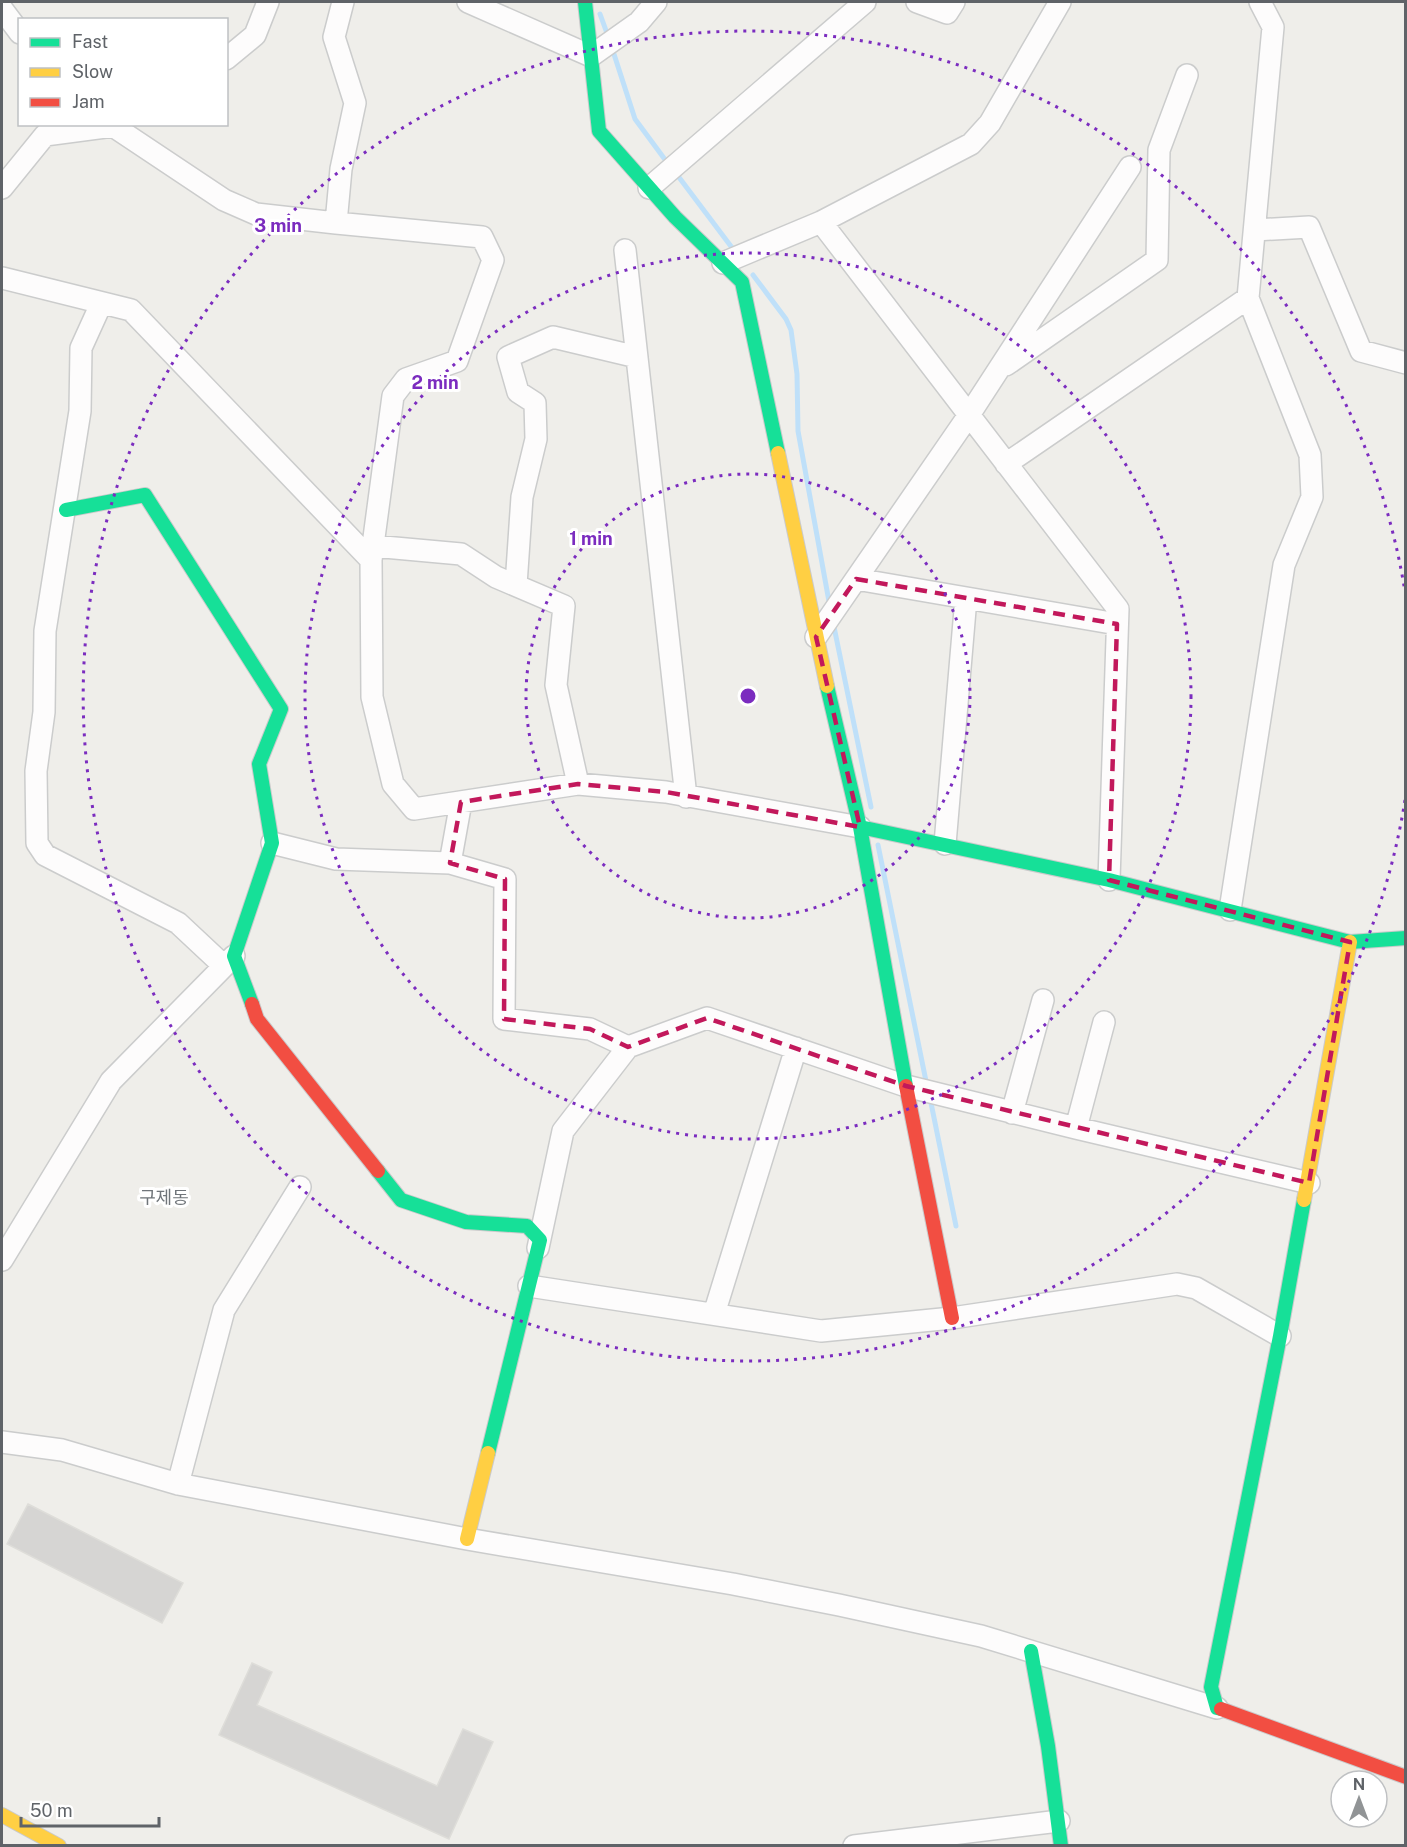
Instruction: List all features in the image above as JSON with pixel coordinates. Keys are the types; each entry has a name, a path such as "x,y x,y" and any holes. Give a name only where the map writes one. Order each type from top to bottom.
{"street":[{"path":"228,56 255,35 268,2"},
{"path":"336,223 341,169 355,102 334,37 343,2"},
{"path":"468,2 591,56"},
{"path":"585,2 599,131 675,217 742,282 816,638 870,830 906,1086 952,1318"},
{"path":"591,56 639,22 656,2"},
{"path":"650,188 865,2"},
{"path":"917,2 947,13 954,2"},
{"path":"723,263 821,222 971,144 990,123 1060,2"},
{"path":"1230,910 1284,565 1312,497 1310,454 1248,298 1273,27 1260,2"},
{"path":"2,9 18,30"},
{"path":"996,372 1157,260 1159,150 1187,75"},
{"path":"2,188 45,135 105,126"},
{"path":"113,126 224,200 256,214 482,237 493,260 457,361 406,379 393,396 372,553 372,697 393,784 414,809 578,784 666,792 945,844 1109,880 1350,942 1406,938"},
{"path":"816,638 969,415 1130,167"},
{"path":"821,222 1118,609 1109,880"},
{"path":"1255,230 1309,227 1361,351 1406,363"},
{"path":"625,250 686,797"},
{"path":"2,278 131,310 372,553 461,554 496,577 564,606 556,686 578,784"},
{"path":"1006,464 1248,298"},
{"path":"101,304 81,348 80,411 45,631 44,712 36,771 37,843 45,855 178,923 229,961 257,1019 401,1200 466,1222 527,1226 539,1244"},
{"path":"516,585 522,497 536,439 535,403 518,392 508,357 554,337 637,357"},
{"path":"2,1260 111,1080 229,961 272,843 259,764 281,709 145,495 66,510"},
{"path":"856,579 1118,624"},
{"path":"945,844 966,598"},
{"path":"450,863 461,802"},
{"path":"272,843 336,860 450,863 505,879 504,1019 590,1029 628,1047"},
{"path":"1217,1708 1211,1687 1309,1183 1350,942"},
{"path":"1012,1113 1043,1000"},
{"path":"467,1539 539,1244 563,1131 628,1047 707,1018 906,1086 1309,1183"},
{"path":"1076,1128 1104,1022"},
{"path":"714,1314 796,1048"},
{"path":"178,1484 224,1311 300,1187"},
{"path":"529,1286 821,1331 952,1318 1177,1284 1197,1288 1280,1336"},
{"path":"2,1442 62,1450 178,1484 467,1539 721,1582 981,1636 1217,1708 1406,1777"},
{"path":"1031,1651 1061,1845"},
{"path":"2,1815 59,1845"},
{"path":"854,1845 1059,1821"}],"highlighted area":[{"path":"856,579 1117,624 1109,880 1350,942 1309,1183 906,1086 707,1018 628,1047 590,1029 504,1019 505,879 450,863 461,802 578,784 666,792 860,827 816,637"}],"building":[{"path":"28,1504 183,1583 162,1623 7,1544"},
{"path":"252,1663 272,1672 257,1705 437,1786 463,1729 493,1742 449,1839 219,1735"}],"waterway":[{"path":"600,14 608,36"},
{"path":"612,48 635,119 669,165"},
{"path":"675,172 736,253"},
{"path":"753,275 786,319 791,330 797,374 798,431 830,607"},
{"path":"833,622 871,807"},
{"path":"878,845 927,1086"},
{"path":"930,1098 956,1226"}],"traffic: fast":[{"path":"585,2 599,131 675,217 742,282 778,453"},
{"path":"66,510 145,495 281,709 259,764 272,843 234,956 252,1004"},
{"path":"827,686 860,827 906,1086"},
{"path":"860,827 1109,880 1350,942 1406,938"},
{"path":"378,1171 401,1200 466,1222 527,1226 540,1240 488,1453"},
{"path":"1221,1709 1217,1708 1211,1687 1280,1336 1304,1200"},
{"path":"1031,1651 1048,1746 1061,1846"}],"traffic: slow":[{"path":"778,453 827,686"},
{"path":"1304,1200 1350,942"},
{"path":"467,1539 488,1453"},
{"path":"2,1815 59,1846"}],"traffic: jam":[{"path":"252,1004 257,1019 378,1171"},
{"path":"906,1086 952,1318"},
{"path":"1221,1709 1406,1777"}],"district":[{"name":"구제동","path":"164,1198"}]}
